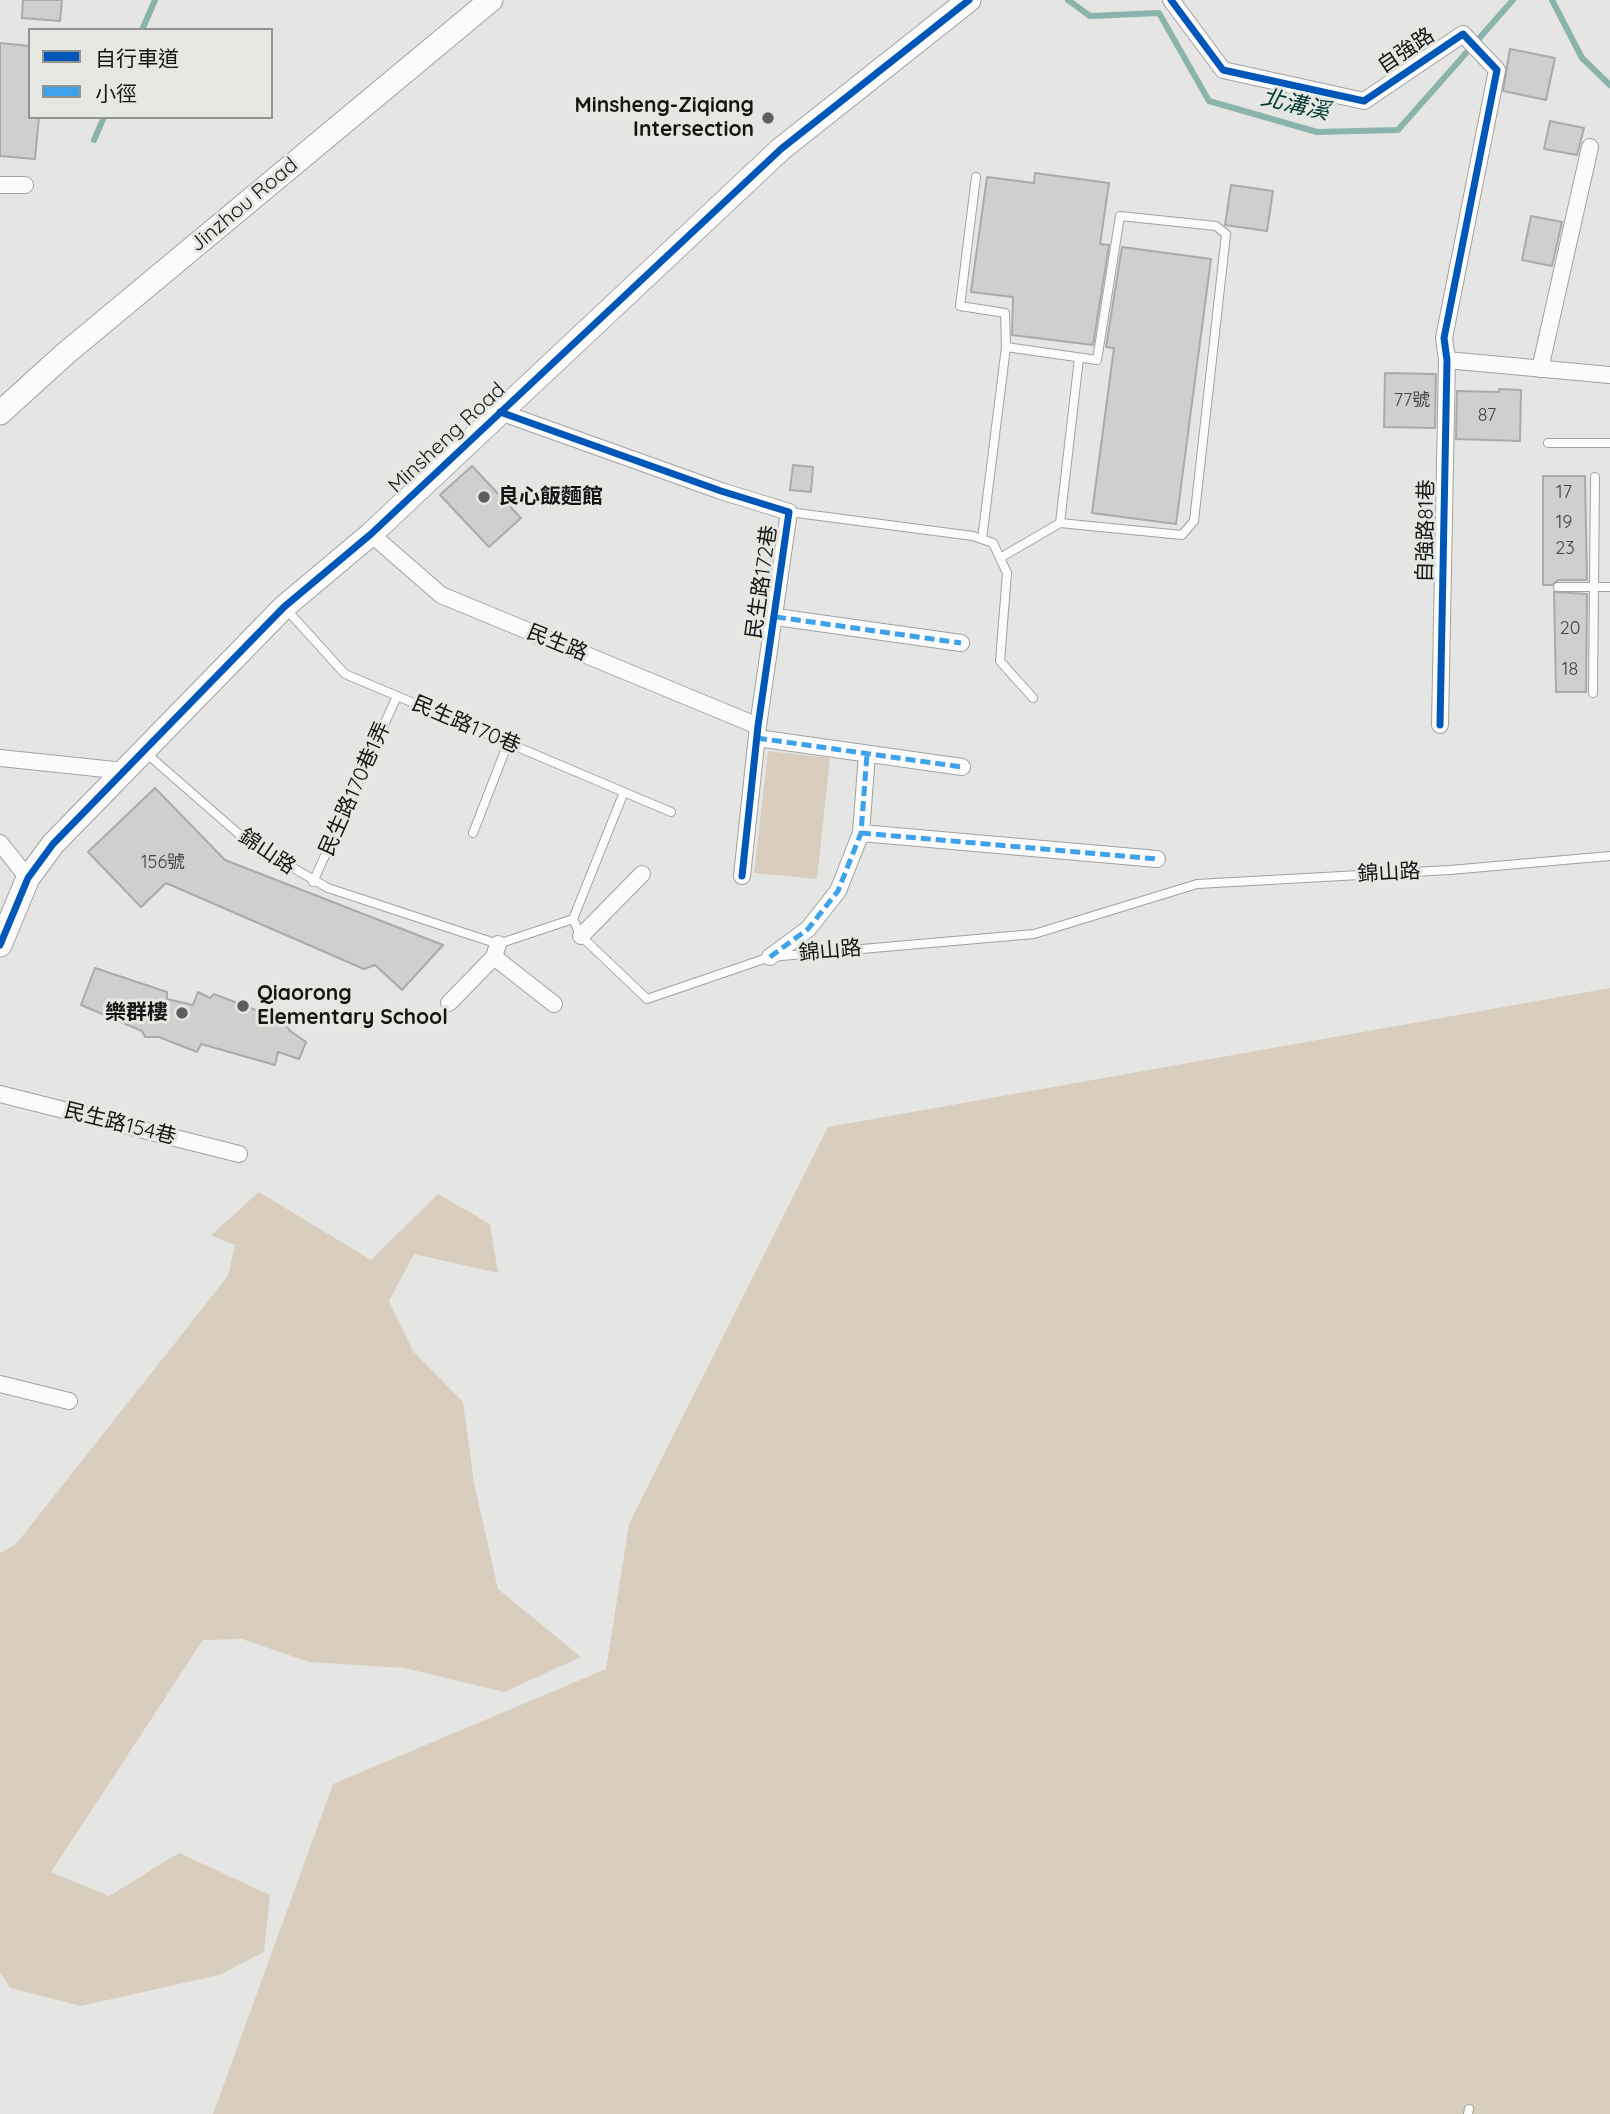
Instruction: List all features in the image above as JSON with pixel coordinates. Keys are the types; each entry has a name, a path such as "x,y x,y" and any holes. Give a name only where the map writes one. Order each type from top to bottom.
{"street":[{"name":"Jinzhou Road","path":"0,413 65,354 491,0"},
{"name":"Minsheng Road","path":"0,945 28,878 53,844 284,607 371,534 781,149 969,0"},
{"name":"自強路","path":"1171,0 1223,70 1364,101 1463,34 1497,70 1444,338"},
{"path":"1540,369 1590,147"},
{"path":"0,185 25,185"},
{"name":"自強路81巷","path":"1440,725 1447,360 1444,338"},
{"path":"1447,360 1610,375"},
{"name":"民生路172巷","path":"500,412 721,491 789,512 776,617 757,732 742,876"},
{"name":"民生路","path":"371,534 441,595 757,732 867,754 962,767"},
{"path":"776,617 961,643"},
{"path":"770,957 808,929 838,891 861,833 867,754"},
{"path":"0,758 124,771"},
{"path":"861,833 1157,859"},
{"path":"0,843 28,878"},
{"path":"581,936 642,874"},
{"path":"449,1003 496,951 554,1004"},
{"name":"民生路154巷","path":"0,1094 239,1154"},
{"path":"0,1384 69,1401"}],"lane":[{"path":"976,177 960,306 1005,313 1006,346 982,539"},
{"path":"1000,558 1060,523 1182,535 1194,521 1226,234 1216,226 1120,216 1097,360 1006,346"},
{"path":"1060,523 1079,358"},
{"path":"1548,443 1610,443"},
{"path":"1593,693 1595,477"},
{"path":"789,512 982,539 993,543 1007,573 1000,661 1034,698"},
{"path":"1558,587 1610,587"},
{"name":"民生路170巷","path":"284,607 345,674 671,812"},
{"name":"民生路170巷1弄","path":"313,882 397,696"},
{"path":"473,833 508,743"},
{"name":"錦山路","path":"145,751 248,842 313,882 496,951"},
{"path":"496,951 573,919 624,792"},
{"name":"錦山路","path":"573,919 581,936 647,999 770,957 1034,934 1196,884 1450,870 1610,856"}],"shaded area":[{"path":"768,751 830,758 817,879 754,873"},
{"path":"1610,988 1610,2114 213,2114 333,1784 606,1669 629,1524 828,1127"},
{"path":"259,1192 371,1260 438,1194 490,1224 498,1273 414,1254 389,1301 413,1351 463,1402 474,1483 498,1589 581,1657 504,1692 404,1668 309,1662 242,1639 203,1640 51,1872 109,1896 179,1853 270,1895 264,1952 219,1975 81,2006 10,1988 0,1972 0,1553 16,1544 228,1276 235,1245 211,1235"}],"building":[{"path":"23,0 62,0 60,21 22,18"},
{"path":"0,43 28,46 28,119 39,119 35,159 0,156"},
{"path":"1510,49 1555,58 1546,100 1503,91"},
{"path":"1550,121 1584,128 1577,155 1544,149"},
{"path":"1035,173 1109,183 1100,244 1109,245 1093,345 1012,335 1013,297 971,292 987,177 1034,183"},
{"path":"1231,185 1273,191 1267,231 1225,225"},
{"path":"1531,216 1562,222 1552,266 1522,260"},
{"path":"1122,247 1211,259 1176,524 1092,513 1114,348 1106,347"},
{"path":"1385,373 1436,374 1435,428 1384,427"},
{"path":"1499,389 1521,390 1520,441 1456,439 1457,391 1499,392"},
{"path":"793,465 813,467 811,492 790,490"},
{"path":"472,466 521,518 489,547 440,495"},
{"path":"1543,476 1585,476 1587,580 1558,580 1552,585 1543,585"},
{"path":"1554,592 1587,594 1586,692 1556,692"},
{"path":"155,788 225,860 443,945 402,990 375,965 364,969 166,883 141,907 88,852"},
{"name":"樂群樓","path":"95,968 167,992 167,999 193,1005 198,992 210,998 214,994 284,1021 289,1030 306,1042 299,1059 278,1052 275,1065 201,1044 197,1052 159,1037 145,1037 142,1031 81,1005"}],"waterway":[{"path":"143,28 155,0"},
{"name":"北溝溪","path":"1068,0 1090,16 1159,13 1209,101 1317,132 1398,130 1513,0"},
{"name":"北溝溪","path":"1552,0 1582,58 1610,85"},
{"path":"94,140 103,119"}],"marked path":[{"path":"776,617 961,643"},
{"path":"757,738 962,767"},
{"path":"770,957 808,929 838,891 861,833 867,754"},
{"path":"861,833 1157,859"}],"cycle path":[{"path":"0,945 28,878 53,844 284,607 371,534 781,149 969,0"},
{"path":"1171,0 1223,70 1364,101 1463,34 1497,70 1444,338 1447,360 1440,725"},
{"path":"500,412 721,491 789,512 758,726 742,876"}],"place":[{"name":"Minsheng-Ziqiang Intersection","path":"768,118"},
{"name":"良心飯麵館","path":"484,497"},
{"name":"Qiaorong Elementary School","path":"243,1006"},
{"name":"樂群樓","path":"182,1013"}]}
